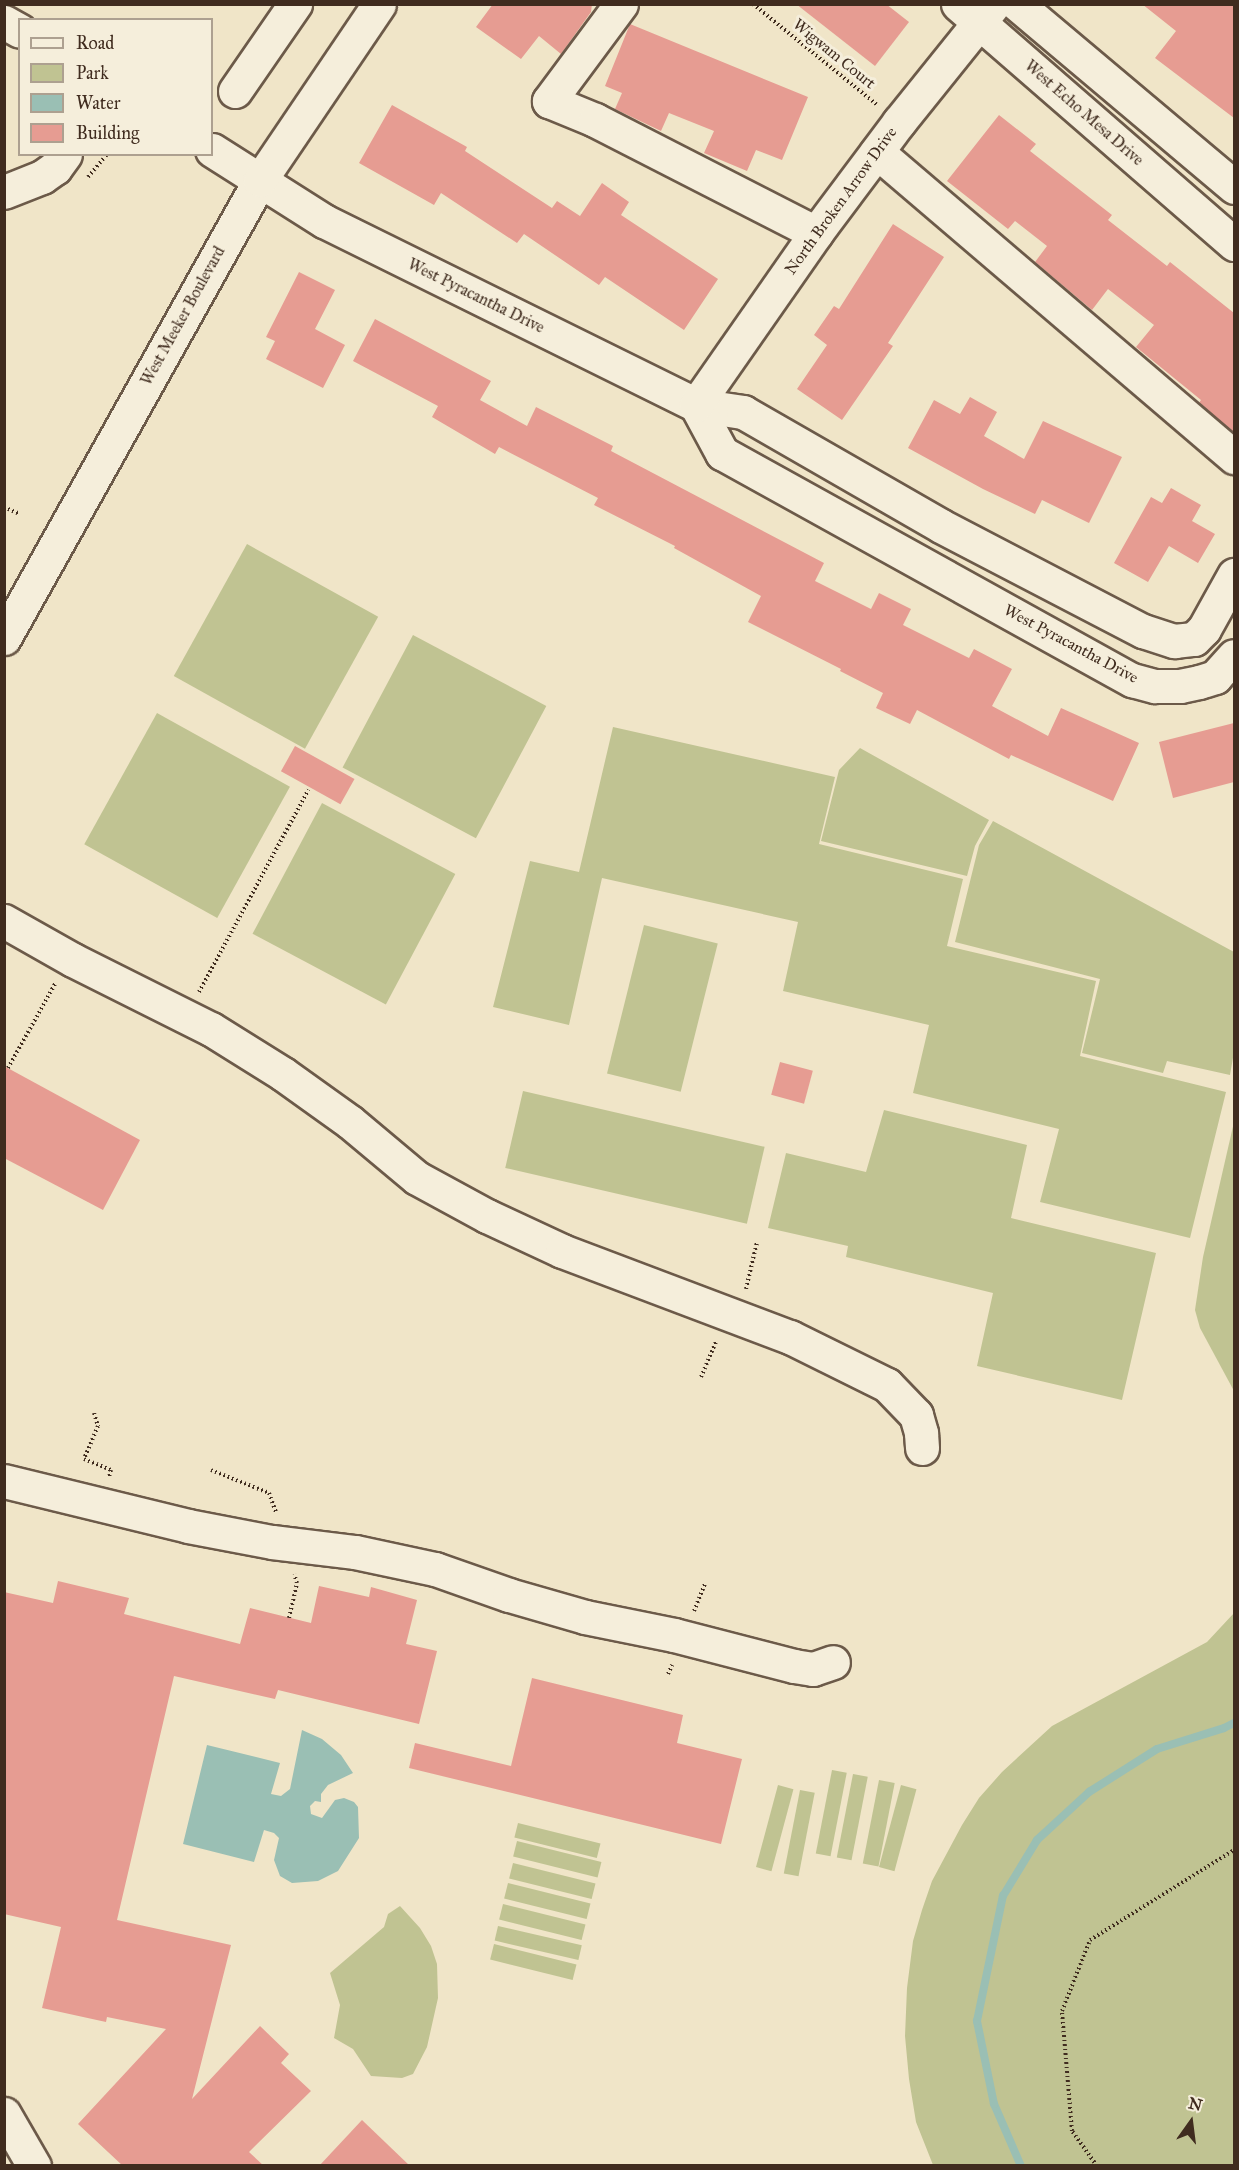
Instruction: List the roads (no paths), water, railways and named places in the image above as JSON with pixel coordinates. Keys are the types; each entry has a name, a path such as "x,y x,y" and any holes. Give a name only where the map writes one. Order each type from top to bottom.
{"street":[{"path":"235,91 295,4"},
{"name":"West Meeker Boulevard","path":"4,638 260,180 379,4"},
{"path":"621,4 549,101 595,120 816,232"},
{"path":"1017,4 1226,179 1188,204"},
{"name":"North Broken Arrow Drive","path":"696,405 816,232 899,122 977,11"},
{"name":"West Echo Mesa Drive","path":"977,11 1234,244"},
{"path":"4,22 18,30"},
{"name":"West Pyracantha Drive","path":"213,151 324,221 696,405 743,412 941,526 1143,631 1174,641"},
{"path":"877,152 1234,457"},
{"path":"4,192 42,177 55,168 64,156"},
{"name":"West Pyracantha Drive","path":"696,405 722,453 1132,680 1155,686 1180,686 1215,677 1234,656"},
{"path":"918,563 941,526"},
{"path":"1180,686 1174,641 1194,639 1204,628 1234,575"},
{"path":"4,921 70,958 176,1009 284,1074 350,1122 417,1178 487,1216 562,1251 790,1337 887,1385 916,1415 921,1433 921,1448"},
{"path":"4,1481 31,1485 188,1526 272,1542 355,1552 435,1569 509,1595 585,1617 674,1635 794,1666 813,1669 833,1662"},
{"path":"4,2114 34,2166"}],"water":[{"path":"302,1730 322,1739 341,1755 353,1773 328,1785 321,1794 321,1802 315,1801 310,1806 311,1814 322,1818 335,1800 344,1798 354,1802 358,1807 359,1838 338,1871 318,1881 292,1883 280,1876 274,1860 279,1838 274,1833 264,1830 254,1862 183,1844 207,1745 280,1763 271,1794 281,1796 290,1789"}],"waterway":[{"path":"1021,2166 994,2104 977,2021 1003,1896 1037,1840 1089,1792 1157,1749 1234,1723"}]}
